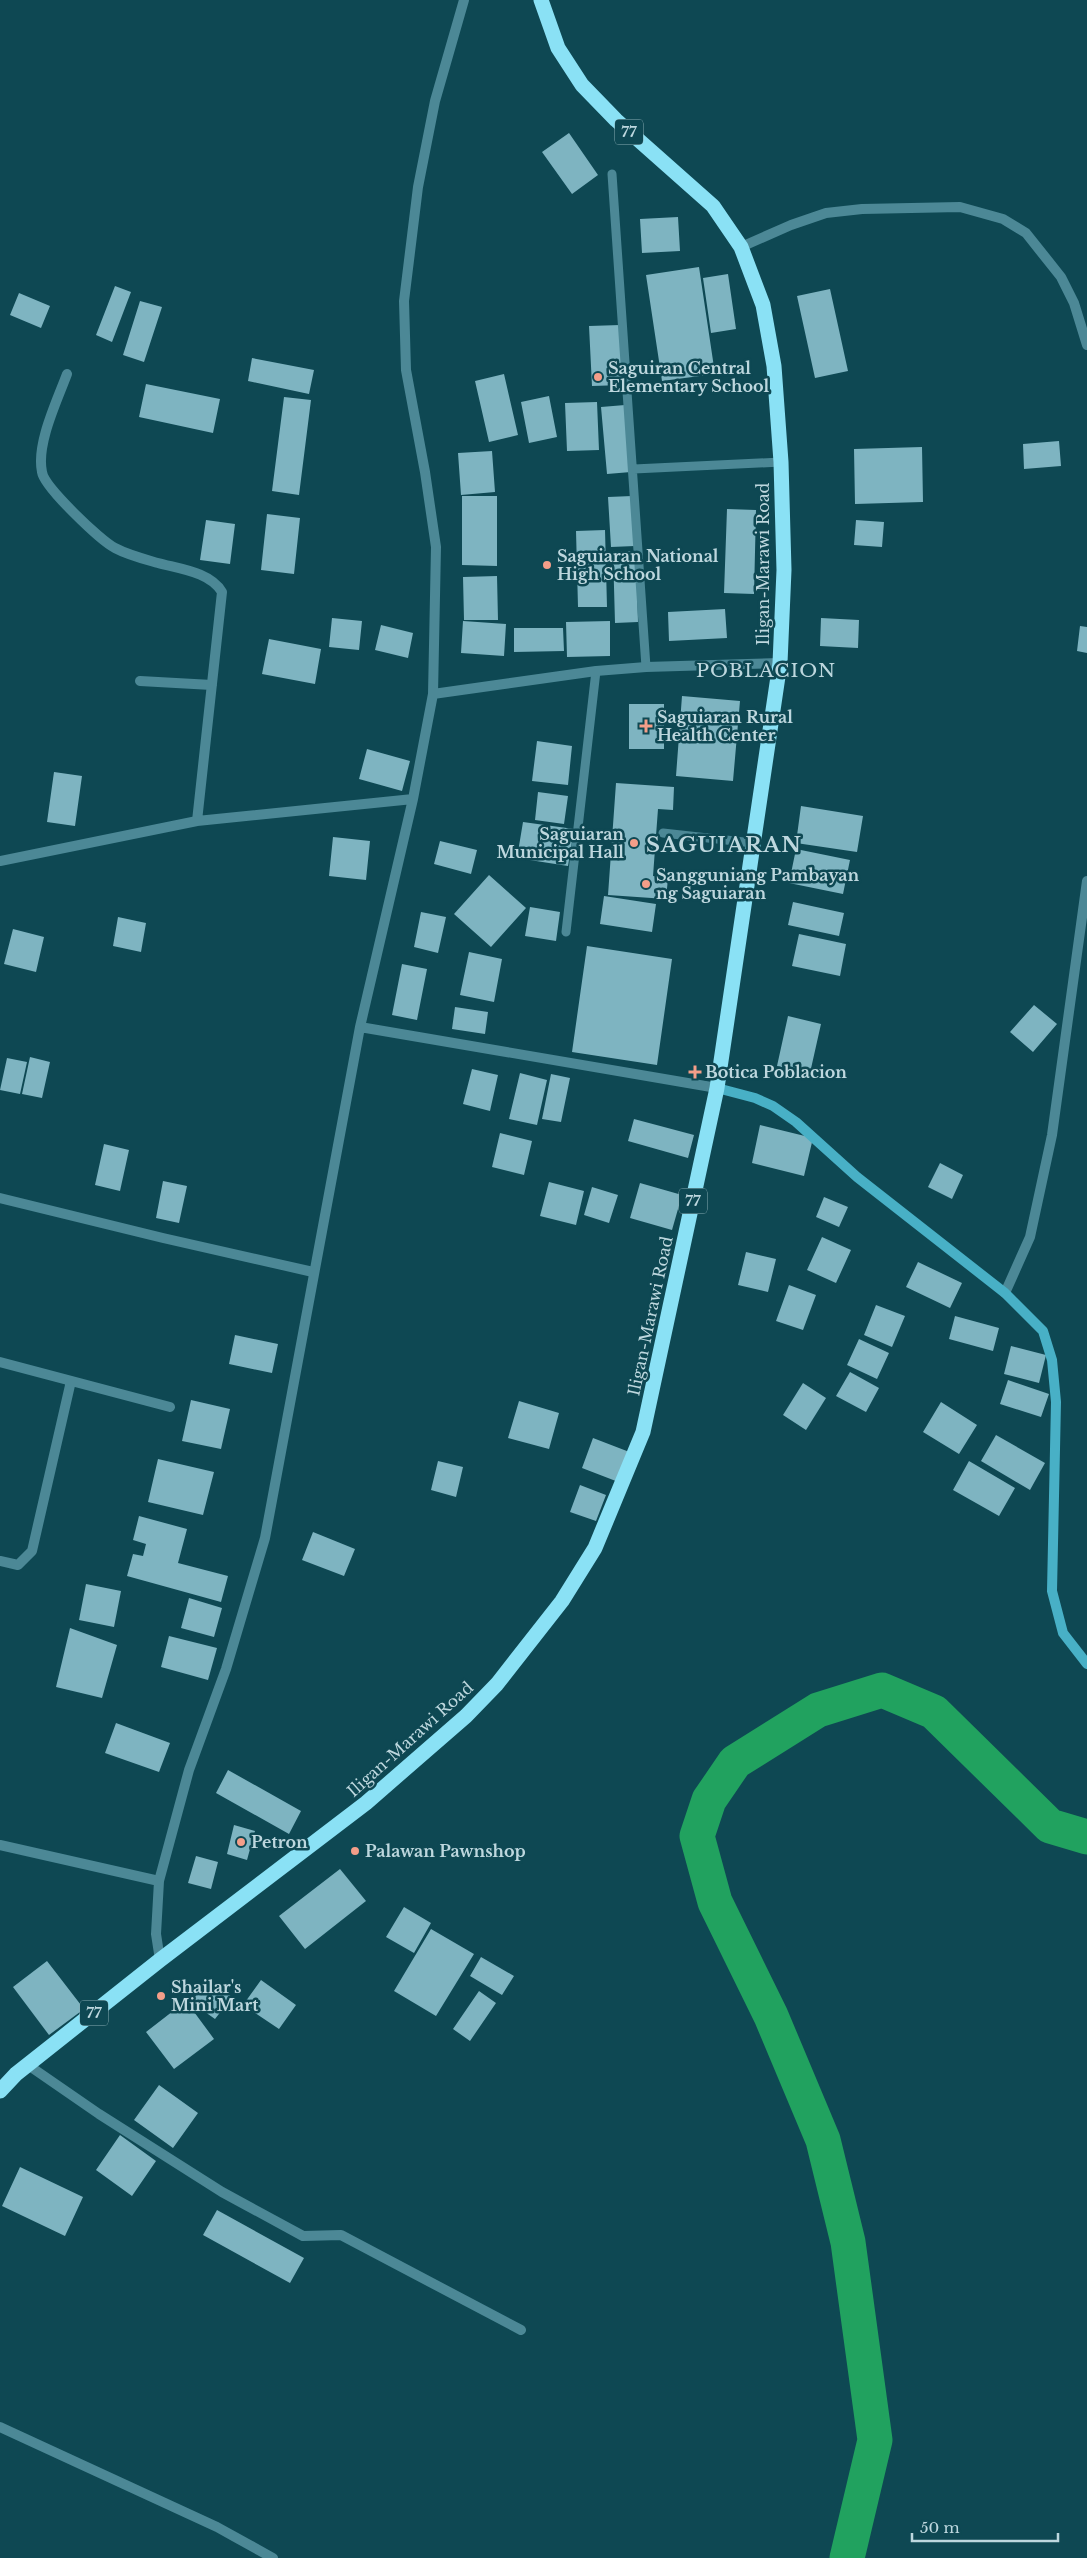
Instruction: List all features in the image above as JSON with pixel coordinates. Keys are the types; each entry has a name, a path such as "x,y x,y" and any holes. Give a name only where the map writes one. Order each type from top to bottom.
{"highway":[{"name":"Iligan-Marawi Road","path":"0,2091 28,2066 160,1960 366,1802 466,1716 497,1684 562,1601 595,1548 643,1432 717,1088 780,663 784,570 781,462 774,366 763,305 741,247 713,206 616,120 582,85 558,48 541,0"}],"main road":[{"path":"717,1088 756,1098 773,1106 796,1122 857,1177 1005,1293 1042,1331 1052,1360 1056,1402 1052,1591 1063,1633 1087,1664"}],"street":[{"path":"160,1960 156,1934 159,1881 189,1770 226,1669 265,1538 360,1027 413,799 433,694 436,547 425,472 406,370 404,301 418,187 435,101 464,0"},
{"path":"741,247 791,225 826,213 862,209 960,207 994,216 1003,219 1026,233 1061,277 1074,303 1087,344"},
{"path":"67,374 43,443 42,474 49,485 98,536 115,548 136,557 202,575 218,585 222,592 197,821"},
{"path":"433,694 596,671 646,667 780,663"},
{"path":"140,681 212,685"},
{"path":"0,861 197,821 413,799"},
{"path":"1005,1293 1030,1237 1052,1135 1087,881"},
{"path":"360,1027 717,1088"},
{"path":"0,1198 163,1238 314,1272"},
{"path":"0,1362 170,1407"},
{"path":"0,1561 18,1565 32,1551 71,1381"},
{"path":"0,1845 159,1881"},
{"path":"28,2066 99,2114 222,2192 303,2236 341,2235 521,2330"},
{"path":"0,2427 217,2527 272,2558"}],"lane":[{"path":"612,174 634,469 646,667"},
{"path":"634,469 781,462"},
{"path":"566,932 596,671"},
{"path":"663,833 753,843"}],"building":[{"path":"569,133 598,175 572,194 542,152"},
{"path":"678,217 680,251 642,253 640,219"},
{"path":"699,267 715,374 662,381 646,275"},
{"path":"728,274 736,329 711,333 703,278"},
{"path":"115,286 131,292 112,342 96,335"},
{"path":"830,289 848,371 815,378 797,296"},
{"path":"19,293 50,306 41,328 10,315"},
{"path":"140,301 162,307 144,362 123,355"},
{"path":"620,325 623,385 592,386 589,326"},
{"path":"252,358 314,370 309,394 248,381"},
{"path":"504,374 518,435 489,442 475,381"},
{"path":"146,384 220,399 213,433 139,417"},
{"path":"549,396 557,437 529,443 521,402"},
{"path":"284,397 311,400 299,495 272,491"},
{"path":"597,402 599,450 567,451 565,403"},
{"path":"625,405 631,472 607,474 601,407"},
{"path":"1059,441 1061,466 1024,469 1023,444"},
{"path":"922,447 923,502 855,504 854,449"},
{"path":"492,451 495,492 461,495 458,453"},
{"path":"462,496 497,496 497,566 462,565"},
{"path":"632,496 635,546 611,547 608,497"},
{"path":"727,509 756,510 754,594 724,593"},
{"path":"267,514 300,518 294,574 261,570"},
{"path":"206,520 235,524 230,564 200,560"},
{"path":"856,520 884,522 882,547 854,545"},
{"path":"605,530 607,607 578,607 576,531"},
{"path":"613,551 636,551 638,622 615,623"},
{"path":"497,576 498,620 464,620 463,577"},
{"path":"725,609 727,638 669,641 668,612"},
{"path":"332,618 362,621 359,650 329,647"},
{"path":"821,618 859,620 858,648 820,646"},
{"path":"463,621 506,624 504,656 461,653"},
{"path":"610,621 610,656 567,657 566,622"},
{"path":"381,625 413,633 408,658 375,650"},
{"path":"1080,626 1087,627 1087,653 1077,651"},
{"path":"514,628 563,628 564,651 514,652"},
{"path":"269,639 321,649 315,684 262,674"},
{"path":"682,696 740,701 733,781 676,776"},
{"name":"Saguiaran Rural Health Center","path":"629,704 664,704 664,749 629,749"},
{"path":"537,741 572,746 568,785 532,781"},
{"path":"367,749 410,761 402,791 359,779"},
{"path":"54,772 82,776 75,826 47,822"},
{"name":"Saguiaran Municipal Hall","path":"616,783 674,787 673,810 658,809 653,876 668,878 666,899 608,895"},
{"path":"538,792 568,796 564,824 535,820"},
{"path":"801,806 863,816 857,852 796,843"},
{"path":"523,822 574,829 568,866 517,858"},
{"path":"333,837 370,841 366,880 329,876"},
{"path":"440,841 477,850 471,874 434,864"},
{"path":"796,849 850,860 843,894 789,883"},
{"path":"489,875 526,908 491,947 454,914"},
{"path":"604,896 656,904 652,932 600,924"},
{"path":"793,902 844,913 839,936 788,925"},
{"path":"530,907 560,912 556,941 525,936"},
{"path":"421,912 446,917 438,953 414,947"},
{"path":"118,917 146,923 141,952 113,946"},
{"path":"13,929 44,937 36,972 4,964"},
{"path":"799,934 846,944 840,976 792,966"},
{"path":"587,946 672,959 657,1065 572,1052"},
{"path":"469,952 502,959 494,1002 460,995"},
{"path":"402,964 427,969 417,1020 392,1015"},
{"path":"1034,1005 1057,1024 1033,1052 1010,1032"},
{"path":"455,1007 488,1012 485,1034 452,1029"},
{"path":"788,1016 821,1024 810,1073 777,1066"},
{"path":"30,1057 50,1062 42,1098 22,1094"},
{"path":"7,1058 27,1062 20,1094 0,1090"},
{"path":"472,1069 498,1075 490,1111 463,1104"},
{"path":"520,1073 547,1080 537,1125 509,1119"},
{"path":"551,1074 570,1078 561,1122 542,1119"},
{"path":"634,1119 694,1135 688,1158 628,1141"},
{"path":"760,1125 813,1138 804,1176 752,1163"},
{"path":"500,1133 532,1141 524,1175 492,1167"},
{"path":"104,1144 129,1150 120,1191 95,1185"},
{"path":"940,1163 963,1175 952,1199 928,1187"},
{"path":"163,1181 187,1186 179,1223 156,1218"},
{"path":"549,1182 584,1191 576,1225 540,1216"},
{"path":"640,1183 682,1195 672,1230 630,1218"},
{"path":"592,1187 618,1195 609,1223 584,1215"},
{"path":"824,1197 848,1207 839,1227 816,1217"},
{"path":"822,1237 851,1250 836,1283 807,1270"},
{"path":"746,1252 776,1259 768,1292 738,1285"},
{"path":"918,1262 962,1283 950,1308 906,1287"},
{"path":"789,1285 816,1295 803,1330 776,1321"},
{"path":"876,1305 905,1316 892,1347 864,1335"},
{"path":"955,1316 999,1328 993,1351 949,1339"},
{"path":"235,1335 278,1344 272,1373 229,1364"},
{"path":"859,1339 889,1353 877,1379 847,1365"},
{"path":"1011,1346 1046,1355 1039,1383 1004,1374"},
{"path":"850,1372 879,1388 866,1412 836,1396"},
{"path":"1008,1380 1049,1394 1041,1417 1000,1404"},
{"path":"803,1383 826,1398 806,1430 783,1415"},
{"path":"191,1400 230,1409 221,1449 182,1441"},
{"path":"519,1401 559,1413 549,1449 508,1438"},
{"path":"941,1402 977,1425 959,1454 923,1432"},
{"path":"996,1435 1045,1463 1030,1490 981,1461"},
{"path":"593,1438 632,1453 621,1483 582,1468"},
{"path":"158,1459 214,1472 203,1515 148,1502"},
{"path":"438,1461 463,1467 456,1497 431,1490"},
{"path":"969,1461 1015,1488 999,1516 953,1490"},
{"path":"580,1485 606,1495 596,1521 570,1512"},
{"path":"139,1516 187,1529 178,1563 228,1576 221,1602 127,1576 133,1554 143,1556 146,1544 133,1540"},
{"path":"313,1532 355,1549 344,1576 302,1560"},
{"path":"86,1584 121,1591 114,1627 79,1620"},
{"path":"189,1598 222,1608 214,1637 181,1628"},
{"path":"70,1628 117,1645 102,1698 56,1687"},
{"path":"169,1636 217,1648 208,1680 161,1667"},
{"path":"116,1723 170,1743 159,1772 105,1753"},
{"path":"228,1770 301,1811 289,1834 216,1793"},
{"path":"234,1825 255,1831 247,1860 227,1854"},
{"path":"196,1856 218,1862 211,1889 188,1883"},
{"path":"340,1869 366,1901 305,1949 279,1916"},
{"path":"404,1907 431,1923 414,1953 386,1937"},
{"path":"431,1929 474,1954 436,2016 394,1991"},
{"path":"481,1957 514,1976 502,1995 470,1976"},
{"path":"47,1961 84,2009 49,2035 13,1987"},
{"path":"208,1980 232,1997 215,2019 191,2002"},
{"path":"261,1980 296,2005 279,2029 243,2005"},
{"path":"479,1991 496,2003 470,2041 453,2029"},
{"path":"186,2001 214,2039 174,2069 146,2032"},
{"path":"159,2085 198,2113 173,2148 134,2120"},
{"path":"120,2135 156,2161 132,2196 96,2170"},
{"path":"20,2167 83,2197 65,2236 2,2206"},
{"path":"217,2210 304,2258 290,2283 203,2235"}],"waterway":[{"path":"847,2558 875,2440 848,2242 823,2140 771,2016 715,1902 697,1836 709,1800 735,1762 818,1710 882,1690 934,1712 1050,1826 1087,1837"}],"place":[{"name":"Saguiran Central Elementary School","path":"598,377"},
{"name":"Saguiaran National High School","path":"547,565"},
{"name":"Saguiaran Rural Health Center","path":"646,726"},
{"name":"Saguiaran Municipal Hall","path":"634,843"},
{"name":"Sangguniang Pambayan ng Saguiaran","path":"646,884"},
{"name":"Botica Poblacion","path":"695,1072"},
{"name":"Petron","path":"241,1842"},
{"name":"Palawan Pawnshop","path":"355,1851"},
{"name":"Shailar's Mini Mart","path":"161,1996"}],"district":[{"name":"POBLACION","path":"766,670"},
{"name":"SAGUIARAN","path":"724,845"}]}
